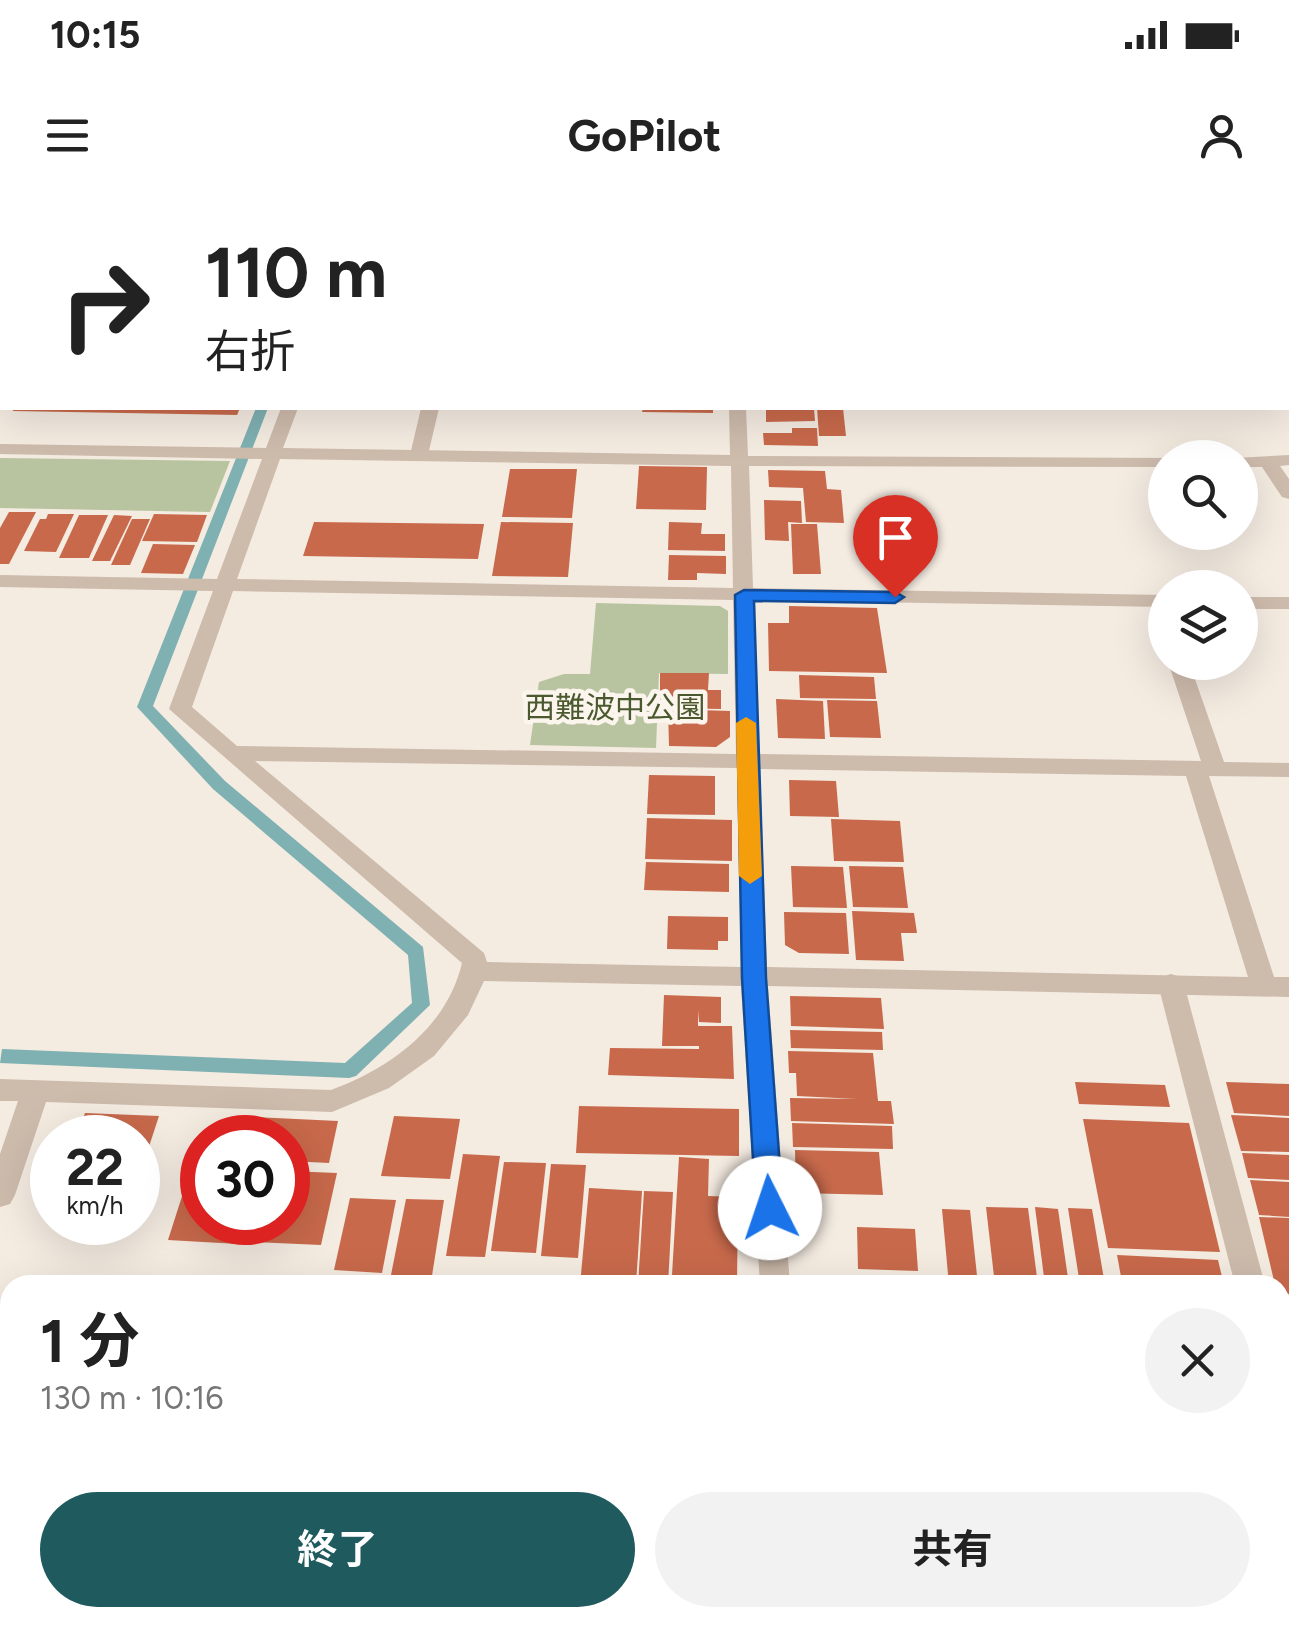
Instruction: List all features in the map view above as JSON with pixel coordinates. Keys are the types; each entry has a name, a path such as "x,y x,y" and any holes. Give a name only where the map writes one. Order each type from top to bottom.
{"street":[{"path":"0,1090 332,1101 366,1090 433,1041 470,991 475,960 180,709 222,583 287,410"},
{"path":"419,455 430,410"},
{"path":"738,410 754,978 774,1275"},
{"path":"0,449 740,461 1148,462"},
{"path":"1258,462 1289,460"},
{"path":"1268,462 1289,493"},
{"path":"0,580 1148,601"},
{"path":"1258,602 1289,603"},
{"path":"474,971 1276,986 1205,768 1183,680"},
{"path":"235,754 1289,770"},
{"path":"1171,984 1247,1275"},
{"path":"0,1195 36,1092"}],"green space":[{"path":"0,458 230,461 210,512 0,508"},
{"name":"西難波中公園","path":"596,603 720,606 728,611 728,674 659,673 656,748 530,745 539,682 564,674 590,674"}],"building":[{"path":"13,410 239,410 237,415"},
{"path":"642,410 713,410 713,413"},
{"path":"766,410 814,410 815,421 766,422"},
{"path":"817,410 843,410 846,436 819,436"},
{"path":"792,428 817,428 818,446 764,445 763,433 792,433"},
{"path":"639,466 707,467 706,510 636,509"},
{"path":"510,469 577,469 572,518 502,517"},
{"path":"768,470 825,471 827,489 841,490 844,523 806,522 803,488 769,487"},
{"path":"764,500 801,501 802,523 788,522 789,541 765,540"},
{"path":"9,512 36,512 9,564 0,564 0,528"},
{"path":"48,514 74,514 56,552 24,551 40,519 46,519"},
{"path":"154,514 207,515 197,542 142,541"},
{"path":"79,515 108,515 89,558 59,558"},
{"path":"114,515 132,516 110,561 92,561"},
{"path":"132,519 150,519 130,565 111,565"},
{"path":"314,522 484,524 478,559 303,556"},
{"path":"501,522 573,523 568,577 492,576"},
{"path":"669,522 702,523 701,534 725,534 725,551 668,550"},
{"path":"791,524 817,524 821,574 793,574"},
{"path":"153,544 195,545 183,574 141,573"},
{"path":"669,555 726,556 726,574 697,573 697,580 668,580"},
{"path":"789,606 877,608 887,673 769,671 768,623 789,623"},
{"path":"660,673 709,673 708,690 721,690 721,709 660,708"},
{"path":"799,675 874,677 876,699 800,698"},
{"path":"776,699 823,701 825,739 778,738"},
{"path":"827,700 877,701 881,738 830,737"},
{"path":"668,709 730,711 730,737 716,747 669,746"},
{"path":"649,775 715,776 715,815 647,814"},
{"path":"789,780 836,781 839,817 790,816"},
{"path":"647,818 732,820 732,861 645,859"},
{"path":"831,819 900,821 904,862 834,861"},
{"path":"646,862 729,864 729,892 644,890"},
{"path":"791,866 843,867 847,908 793,907"},
{"path":"849,866 903,867 908,908 853,907"},
{"path":"852,911 914,913 917,933 901,933 904,961 856,960"},
{"path":"784,912 846,913 849,954 799,953 785,945"},
{"path":"668,916 728,917 728,941 718,941 718,950 667,949"},
{"path":"664,995 721,997 721,1023 699,1022 698,1010 698,1026 732,1026 734,1079 608,1075 610,1048 699,1049 662,1046"},
{"path":"790,996 881,998 884,1029 791,1026"},
{"path":"790,1030 882,1032 883,1050 791,1048"},
{"path":"788,1051 873,1053 878,1101 891,1101 894,1124 791,1121 790,1098 857,1099 797,1096 796,1073 789,1073"},
{"path":"1075,1082 1165,1085 1170,1107 1079,1104"},
{"path":"1226,1082 1289,1084 1289,1116 1234,1113"},
{"path":"579,1106 739,1109 739,1156 576,1153"},
{"path":"1231,1115 1289,1118 1289,1152 1241,1151"},
{"path":"394,1116 460,1119 450,1179 381,1176"},
{"path":"1083,1119 1189,1123 1220,1252 1108,1248"},
{"path":"310,1120 338,1121 329,1163 310,1162"},
{"path":"792,1123 892,1126 893,1149 793,1147"},
{"path":"795,1150 879,1152 883,1195 796,1193"},
{"path":"1242,1153 1289,1155 1289,1180 1248,1178"},
{"path":"463,1154 500,1156 485,1257 446,1256"},
{"path":"679,1157 709,1159 708,1196 738,1197 737,1275 672,1275"},
{"path":"504,1162 546,1163 536,1253 491,1251"},
{"path":"551,1164 586,1165 578,1258 541,1256"},
{"path":"310,1172 337,1173 321,1245 310,1245"},
{"path":"1250,1180 1289,1182 1289,1217 1259,1215"},
{"path":"589,1188 642,1191 637,1275 581,1275"},
{"path":"644,1191 673,1192 669,1275 639,1275"},
{"path":"350,1198 396,1200 382,1273 334,1270"},
{"path":"406,1199 444,1200 432,1275 391,1275"},
{"path":"180,1202 180,1241 168,1240"},
{"path":"986,1207 1028,1208 1037,1275 994,1275"},
{"path":"1035,1207 1058,1209 1068,1275 1044,1275"},
{"path":"1068,1208 1092,1209 1103,1275 1078,1275"},
{"path":"942,1209 970,1210 977,1275 948,1275"},
{"path":"1259,1217 1289,1218 1289,1275 1273,1275"},
{"path":"857,1227 915,1229 918,1271 858,1269"},
{"path":"1117,1255 1218,1260 1222,1275 1121,1275"}],"waterway":[{"path":"2,1056 349,1071 421,1005 417,952 219,785 145,707 261,410"}],"slow traffic":[{"path":"746,723 750,876"}],"route":[{"path":"770,1208 754,978 744,595 895,597"}]}
